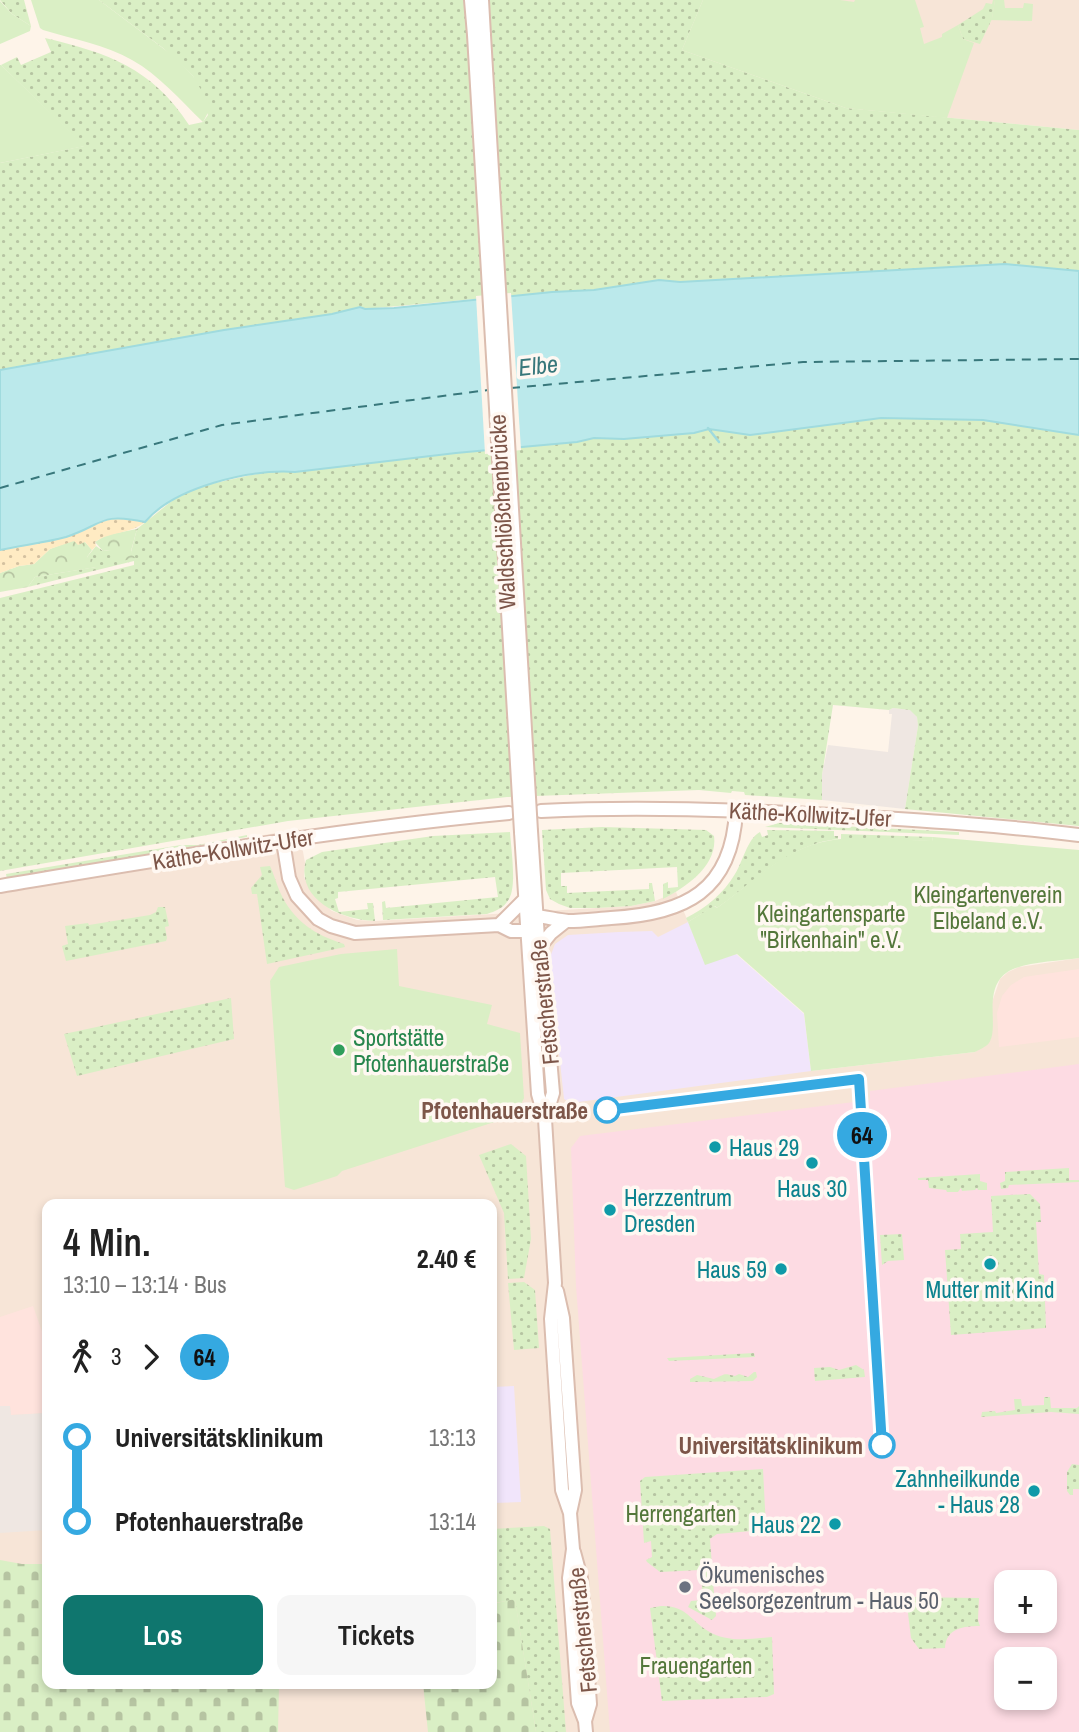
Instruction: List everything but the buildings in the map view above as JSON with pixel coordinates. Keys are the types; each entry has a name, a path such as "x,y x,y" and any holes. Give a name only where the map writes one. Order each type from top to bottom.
{"main road":[{"name":"Waldschlößchenbrücke","path":"471,0 526,831"},
{"name":"Waldschlößchenbrücke","path":"482,0 526,831 525,899"},
{"name":"Käthe-Kollwitz-Ufer","path":"541,811 736,811 965,823 1079,835"},
{"path":"536,916 566,921 638,917 678,907 712,881 725,862 734,838 736,811"},
{"name":"Käthe-Kollwitz-Ufer","path":"0,886 283,841 509,813"},
{"name":"Fetscherstraße","path":"526,831 552,1093 545,1119"},
{"path":"283,841 289,878 297,896 318,919 331,926 355,933 499,925 526,931"},
{"name":"Fetscherstraße","path":"525,899 538,1094 545,1119 555,1283 551,1319 562,1490 570,1513 573,1549 569,1578 576,1682 578,1703 586,1727"},
{"path":"499,925 525,899"},
{"path":"538,949 551,933 566,921"}],"shaded area":[{"path":"703,0 1079,0 1079,130 846,108 682,50"},
{"path":"889,710 911,710 917,717 918,726 905,809 822,800 822,775 828,745 888,752 892,714 889,714"},
{"path":"299,829 305,863 304,877 311,891 332,911 357,920 631,906 655,901 676,892 705,964 811,1071 975,1052 991,1039 992,1002 1000,979 1019,967 1079,958 1079,1732 0,1732 0,881"},
{"path":"688,922 705,964 736,954 804,1014 811,1071 571,1103 564,1099 549,960 555,944 568,935 652,931 658,937"},
{"path":"1079,969 1079,1037 999,1047 997,1013 1002,996 1011,985 1024,977"},
{"path":"1079,1064 1079,1732 610,1732 576,1286 571,1148 580,1136 870,1100 870,1091"},
{"path":"33,1306 42,1332 42,1413 11,1415 10,1406 0,1406 0,1317"},
{"path":"514,1386 521,1502 497,1503 497,1387"},
{"path":"0,1406 10,1406 11,1415 42,1413 42,1530 0,1533"}],"green space":[{"path":"0,0 24,0 31,26 12,14"},
{"path":"31,0 99,0 172,55 193,76 211,107 203,122 161,81 132,60 100,46 40,28"},
{"path":"99,0 703,0 682,50 846,108 1079,130 1079,271 1005,264 680,282 659,280 594,290 365,309 362,307 0,370 0,163 84,146 1,65 17,57 21,65 51,52 45,38 108,57 144,76 160,89 189,125 203,122 208,115 193,76 163,48"},
{"path":"703,0 915,0 924,27 920,28 924,44 942,37 942,34 958,25 963,39 974,43 947,118 846,108 682,50"},
{"path":"993,0 992,19 980,44 963,39 958,25 983,9 986,3 992,4"},
{"path":"995,0 1004,0 1005,8 1023,8 1024,3 1033,4 1032,21 989,20 992,18"},
{"path":"0,1 12,14 31,26 30,31 0,44"},
{"path":"1,65 85,146 0,163"},
{"path":"881,418 983,420 1079,435 1079,826 905,809 918,726 917,717 910,710 833,705 822,775 822,800 699,790 507,797 288,821 0,871 0,598 134,565 134,561 28,587 35,577 96,567 87,557 96,546 103,551 110,550 134,557 131,552 137,529 178,496 202,486 279,471 295,472 594,438 624,439 694,433 709,429 751,435"},
{"path":"137,529 131,551 135,558 118,562 110,550 103,551 95,542 106,535"},
{"path":"74,540 85,542 92,550 87,557 94,560 97,567 35,577 28,587 0,592 0,573 34,564 50,549"},
{"path":"779,823 959,832 959,835 765,827"},
{"path":"602,827 706,830 714,836 714,847 706,866 699,874 663,899 663,884 668,882 668,888 678,887 677,867 561,873 561,886 567,886 567,893 649,889 649,883 652,883 655,901 631,906 570,908 550,899 546,890 542,830"},
{"path":"767,830 834,831 834,836 838,836 838,839 821,842 789,856 717,908 715,906 688,922 686,918 707,905 725,888 752,840 760,832 762,837 768,835"},
{"path":"510,832 513,876 511,893 502,907 487,914 383,920 382,902 385,901 386,908 498,897 495,877 338,892 338,898 335,899 339,912 368,909 367,903 373,903 375,921 349,917 324,905 314,897 304,874 306,860 322,852 433,836"},
{"path":"841,834 933,837 932,841 841,839"},
{"path":"247,837 7,879 6,874 181,845 198,845"},
{"path":"933,837 1079,850 1079,958 1024,966 1009,971 1001,978 993,997 992,1036 988,1044 975,1052 811,1071 804,1013 737,954 705,965 688,922 714,906 717,908 786,857 812,845 863,838 932,841"},
{"path":"270,866 285,902 298,919 314,931 344,944 345,947 267,964 257,894 252,894 251,888 262,875 260,867"},
{"path":"158,907 165,907 169,926 165,927 166,941 66,961 62,946 68,944 65,926 150,915 156,912"},
{"name":"Sportstätte Pfotenhauerstraße","path":"397,949 399,986 492,1005 487,1024 520,1033 524,1098 516,1115 342,1171 337,1176 294,1190 285,1187 270,981 279,967 341,954"},
{"path":"231,998 234,1039 77,1076 64,1034"},
{"path":"511,1144 526,1156 531,1239 524,1278 508,1279 504,1213 479,1155"},
{"path":"1069,1168 1069,1180 1079,1182 1009,1185 1008,1188 1001,1189 1000,1183 1005,1181 1005,1172"},
{"path":"980,1174 980,1181 987,1183 987,1190 977,1188 962,1191 961,1188 958,1192 947,1192 929,1188 928,1180 918,1180 918,1178"},
{"path":"1030,1194 1040,1204 1041,1222 1036,1222 1039,1274 1044,1275 1046,1328 951,1335 945,1250 961,1249 960,1234 993,1232 991,1196"},
{"path":"902,1234 904,1260 888,1261 882,1265 880,1235"},
{"path":"524,1282 535,1290 539,1348 514,1350 508,1283"},
{"path":"754,1353 755,1357 669,1361 667,1358"},
{"path":"856,1365 864,1370 865,1377 815,1381 814,1368 830,1367 839,1370"},
{"path":"754,1372 757,1377 753,1381 690,1382 690,1379 697,1375 714,1379 726,1374 748,1377"},
{"path":"1044,1397 1050,1397 1051,1408 1079,1406 1079,1414 1051,1412 981,1417 982,1412 1015,1410 1014,1399 1021,1399 1022,1406 1044,1405"},
{"path":"1072,1464 1079,1465 1079,1489 1073,1489 1073,1495 1070,1495 1067,1491 1067,1472"},
{"name":"Herrengarten","path":"763,1469 766,1528 717,1534 710,1539 714,1594 703,1595 700,1570 660,1572 647,1562 646,1560 652,1557 651,1541 644,1543 640,1481 645,1477"},
{"path":"544,1526 550,1529 566,1732 536,1732 515,1600 497,1602 497,1529"},
{"path":"0,1560 42,1564 42,1689 279,1689 278,1732 0,1732"},
{"path":"906,1597 979,1598 980,1626 952,1632 945,1648 919,1649 911,1638"},
{"path":"515,1599 536,1732 428,1732 424,1689 497,1689 497,1603"},
{"path":"715,1599 716,1616 712,1620 688,1607 691,1601"},
{"name":"Frauengarten","path":"661,1606 682,1611 715,1635 739,1639 772,1637 774,1694 767,1697 662,1701 650,1608"}],"sand":[{"path":"119,517 145,522 134,529 101,538 95,542 96,546 92,550 85,542 78,545 74,541 50,549 34,564 0,573 0,550 68,536 105,518"}],"water":[{"name":"Elbe","path":"1005,264 1079,271 1079,435 983,420 881,418 750,435 709,429 694,433 624,439 594,438 577,442 235,477 174,499 145,522 110,519 66,537 0,550 0,370 360,307 394,308 594,290 659,280 680,282"}],"pier":[{"path":"511,293 521,450 485,454 476,296"}],"waterway":[{"path":"708,428 719,442"}],"ferry route":[{"path":"511,388 803,362 1079,359"},
{"path":"0,488 222,425 488,390"}],"bus line":[{"name":"64","path":"607,1110 859,1079 882,1445"}],"place":[{"name":"Sportstätte Pfotenhauerstraße","path":"339,1050"},
{"name":"Pfotenhauerstraße","path":"607,1110"},
{"name":"Haus 29","path":"715,1147"},
{"name":"Haus 30","path":"812,1163"},
{"name":"Herzzentrum Dresden","path":"610,1210"},
{"name":"Mutter mit Kind","path":"990,1264"},
{"name":"Haus 59","path":"781,1269"},
{"name":"Universitätsklinikum","path":"882,1445"},
{"name":"Zahnheilkunde - Haus 28","path":"1034,1491"},
{"name":"Haus 22","path":"835,1524"},
{"name":"Ökumenisches Seelsorgezentrum - Haus 50","path":"685,1587"}],"park label":[{"name":"Kleingartenverein Elbeland e.V.","path":"988,907"},
{"name":"Kleingartensparte \"Birkenhain\" e.V.","path":"831,926"}]}
